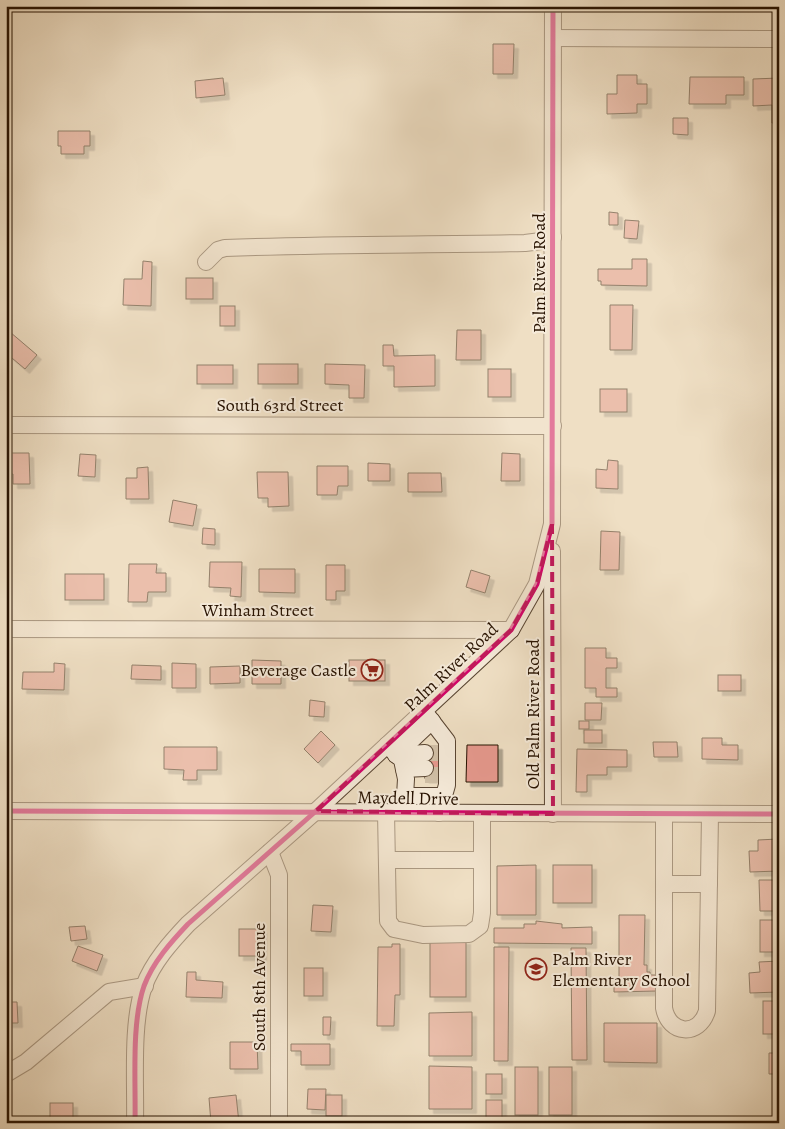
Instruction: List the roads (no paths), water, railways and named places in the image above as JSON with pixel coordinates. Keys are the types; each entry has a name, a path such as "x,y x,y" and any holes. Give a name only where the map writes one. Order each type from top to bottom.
{"street":[{"name":"Palm River Road","path":"135,1123 136,1041 139,1008 145,986 155,965 170,944 188,924 316,811 399,761 428,716 510,630 537,584 552,524 553,6"},
{"path":"553,38 779,39"},
{"path":"206,262 218,250 225,248 316,244 363,246 525,243 553,237"},
{"name":"South 63rd Street","path":"6,424 553,426"},
{"name":"Old Palm River Road","path":"552,524 553,814"},
{"name":"Winham Street","path":"6,629 510,630"},
{"path":"428,716 447,741 438,764 447,785 439,813"},
{"path":"399,761 438,764"},
{"path":"399,761 438,764"},
{"path":"399,761 405,796 404,812"},
{"path":"405,796 444,796"},
{"name":"Maydell Drive","path":"6,811 779,814"},
{"path":"386,812 388,921 394,929 423,935 469,934 480,926 482,913 482,813"},
{"path":"664,814 664,1008 667,1019 671,1024 686,1030 700,1024 707,1011 710,814"},
{"name":"South 8th Avenue","path":"270,852 279,875 279,1123"},
{"path":"387,860 482,860"},
{"path":"664,884 709,884"},
{"path":"6,1074 26,1062 109,992 145,986"}],"tunnel":[{"path":"425,753 441,753"},
{"path":"425,775 441,775"}],"place":[{"name":"Beverage Castle","path":"372,670"},
{"name":"Palm River Elementary School","path":"536,969"}]}
